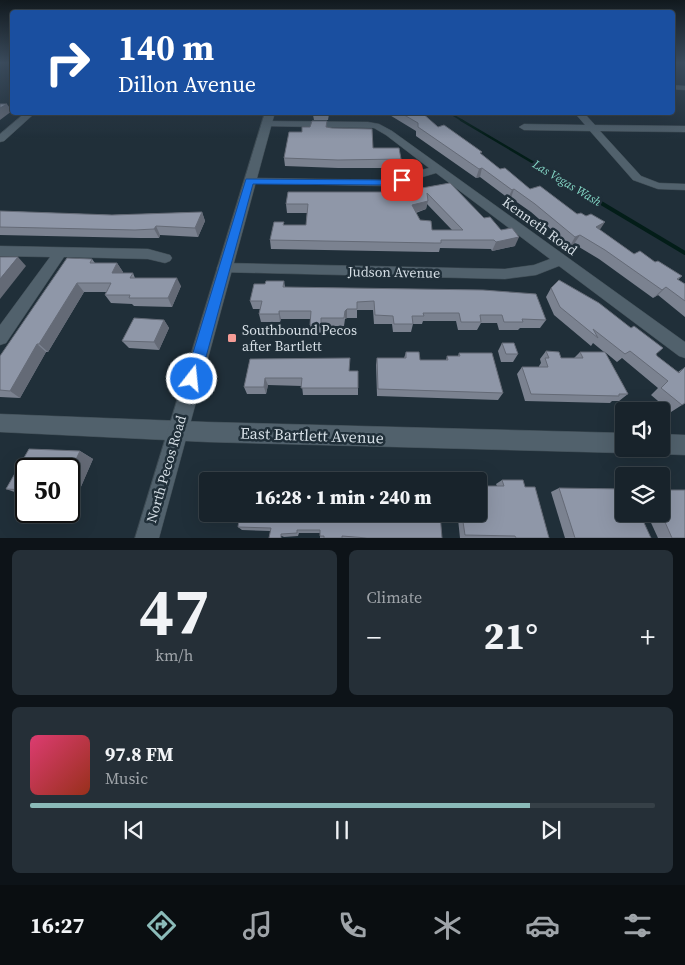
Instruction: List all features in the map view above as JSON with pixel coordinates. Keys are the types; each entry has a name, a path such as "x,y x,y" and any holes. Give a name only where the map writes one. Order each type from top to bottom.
{"main road":[{"path":"0,139 28,115"},
{"name":"North Pecos Road","path":"147,538 268,118"}],"street":[{"path":"581,115 629,172 646,182 658,186 685,188"},
{"name":"Kenneth Road","path":"268,118 376,126 389,133 685,351"},
{"path":"524,127 685,129"},
{"path":"250,181 384,183 402,180 437,168"},
{"path":"0,251 148,254 165,258"},
{"path":"0,338 60,252"},
{"name":"Judson Avenue","path":"224,268 505,274 536,270 560,260"},
{"name":"East Bartlett Avenue","path":"0,423 178,429 207,432 615,443"},
{"path":"670,444 685,445"}],"building":[{"path":"404,115 424,115 438,127 444,125 482,152 480,153 500,169 505,168 530,189 540,186 577,214 581,213 586,216 591,214 605,222 596,227 634,254 640,251 655,262 658,261 682,276 677,279 685,284 685,301 666,287 662,290 580,235 575,237 514,189 512,190 482,168 479,169 418,127 418,123"},
{"path":"312,121 327,121 326,127 332,128 372,129 373,148 399,148 401,159 338,160 284,158 289,132 302,132 302,127 310,127"},
{"path":"450,183 484,218 490,217 501,230 512,228 519,237 496,242 494,240 441,240 441,243 270,240 274,222 284,222 283,225 306,225 308,204 286,204 288,192 391,192 389,188 402,187 405,191","holes":["427,193 463,230 432,230 431,221 420,220 412,205 428,201"]},
{"path":"0,211 112,215 202,212 195,228 156,226 154,229 135,230 0,227"},
{"path":"0,257 18,257 0,279"},
{"path":"67,258 92,259 90,263 117,263 112,273 133,273 130,278 177,278 168,298 129,298 130,295 105,295 111,283 77,283 39,344 37,344 10,391 0,390 0,356"},
{"path":"559,280 599,303 631,328 634,326 663,348 656,354 657,356 679,373 685,367 685,403 682,405 661,388 668,381 630,351 625,354 593,329 598,338 560,307 551,288"},
{"path":"266,281 284,281 283,287 483,290 536,294 546,320 522,319 523,322 504,322 502,315 480,315 481,322 461,322 459,313 423,313 424,316 412,316 413,324 394,324 393,316 375,315 374,301 357,302 357,309 347,309 344,318 321,318 321,325 310,325 311,311 279,311 279,314 259,314 262,301 250,301 254,284 265,284"},
{"path":"134,318 164,320 154,342 122,341"},
{"path":"502,343 514,343 518,354 506,354"},
{"path":"546,351 559,352 561,358 583,358 580,352 605,352 628,394 619,394 619,396 531,394 522,367 548,367 545,358 549,358"},
{"path":"406,352 419,352 420,360 448,360 447,356 460,356 459,353 492,353 503,393 378,389 377,358 406,358"},
{"path":"350,358 349,371 358,371 358,388 301,388 302,378 265,378 264,387 244,387 250,359"},
{"path":"29,449 80,451 77,458 24,458"},
{"path":"15,473 15,489 6,489"},
{"path":"502,480 523,480 525,487 535,487 549,538 465,535 463,522 487,522 487,486 504,486"},
{"path":"559,488 615,489 615,522 644,522 651,538 575,538"},
{"path":"670,490 685,490 685,538 672,538 665,522 670,522"},
{"path":"239,522 441,522 442,538 342,536 342,538 324,538 324,536 320,536 320,530 297,530 297,533 281,534 281,538 269,538 271,528 238,527"}],"waterway":[{"name":"Las Vegas Wash","path":"453,115 463,121"},
{"name":"Las Vegas Wash","path":"461,120 583,192"},
{"name":"Las Vegas Wash","path":"581,191 685,253"}],"place":[{"name":"Southbound Pecos after Bartlett","path":"232,338"}],"route":[{"path":"192,379 250,181 384,183 402,180"}]}
